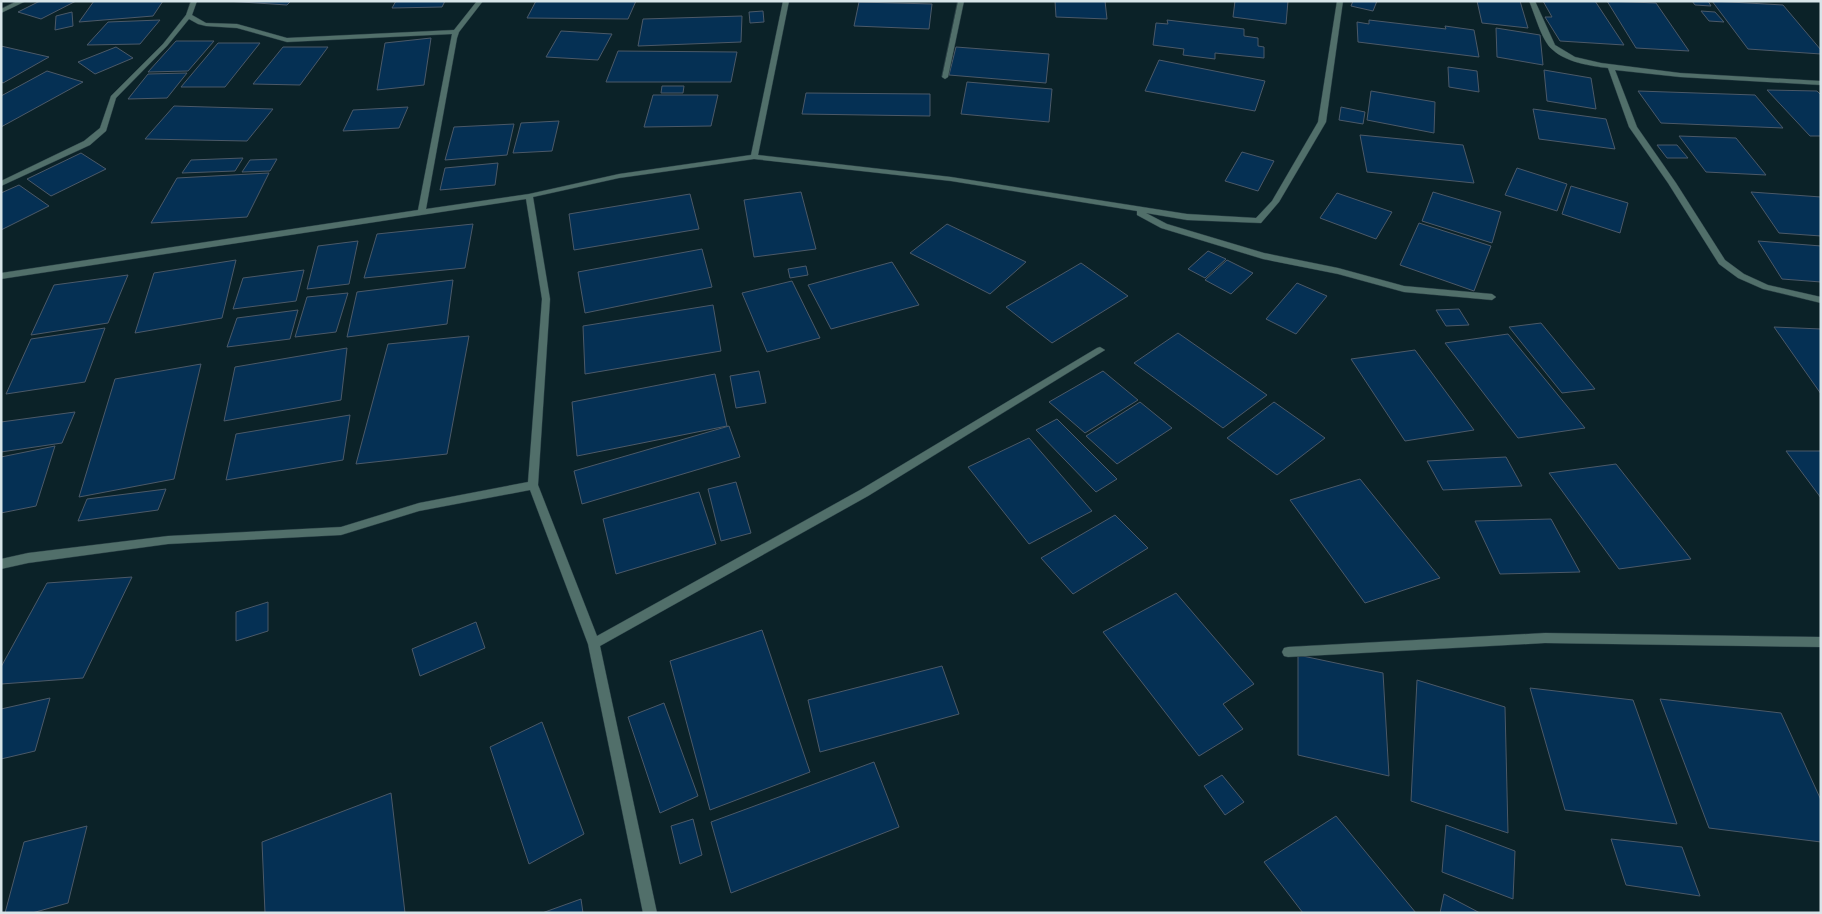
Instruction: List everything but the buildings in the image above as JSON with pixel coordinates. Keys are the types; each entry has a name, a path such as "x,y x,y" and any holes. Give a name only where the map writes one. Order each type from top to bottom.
{"street":[{"path":"1,11 22,1"},
{"path":"1,184 87,143 103,129 114,96 150,62 189,16 194,1"},
{"path":"422,210 456,32 480,1"},
{"path":"754,157 786,1"},
{"path":"945,77 961,1"},
{"path":"1,276 422,210 529,196 619,176 754,157 951,179 1134,210 1240,222 1258,221 1275,202 1322,122 1340,1"},
{"path":"1532,1 1554,49 1571,58 1611,68 1821,83"},
{"path":"189,16 193,20 207,26 235,25 260,31 273,38 286,40 456,32"},
{"path":"1611,68 1632,127 1672,183 1722,262 1741,276 1766,287 1821,300"},
{"path":"529,196 546,299 533,484 594,644 650,913"},
{"path":"1134,210 1164,226 1263,256 1338,271 1404,289 1492,296"},
{"path":"594,644 864,493 1100,350"},
{"path":"1,564 28,558 168,540 341,531 420,507 533,484"},
{"path":"1288,652 1545,638 1821,642"}]}
